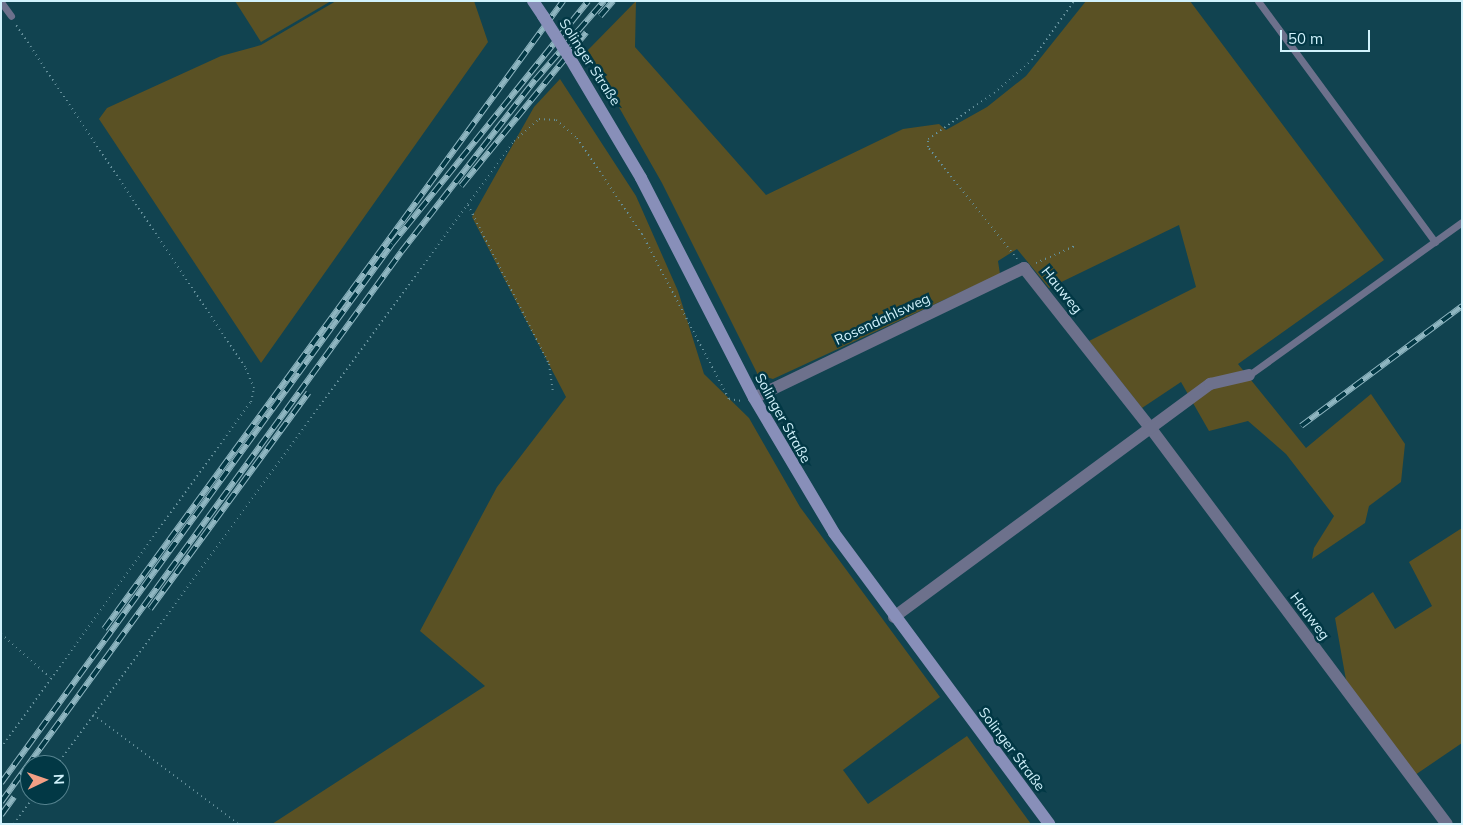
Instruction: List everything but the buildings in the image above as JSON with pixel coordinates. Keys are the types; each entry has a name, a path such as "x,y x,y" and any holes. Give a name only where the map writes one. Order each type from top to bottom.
{"main road":[{"name":"Solinger Straße","path":"533,1 641,178 754,398 834,533 894,617 1049,824"}],"street":[{"name":"Rosendahlsweg","path":"754,398 1024,268"},
{"name":"Hauweg","path":"1024,268 1149,426 1447,824"},
{"path":"894,617 1149,426 1210,384 1249,375"}],"lane":[{"path":"1258,1 1434,242"},
{"path":"1,2 11,16"},
{"path":"1249,375 1462,222"}],"path":[{"path":"1074,1 1032,60 994,93 928,139 928,148 1024,268 1075,246"},
{"path":"1,748 50,677 251,402 254,388 245,366 11,16"},
{"path":"64,755 468,205 527,126 539,119 556,120 577,138 642,234 729,399 754,398"},
{"path":"468,205 549,364 553,394"},
{"path":"1,634 50,677"},
{"path":"94,715 238,824"},
{"path":"14,824 28,805"}],"shaded area":[{"path":"235,1 331,1 261,42"},
{"path":"336,1 474,1 488,42 261,363 99,119 107,108 221,56 261,45"},
{"path":"636,1 635,47 766,195 903,129 939,124 946,130 987,107 1026,76 1086,1 1190,1 1384,260 1238,364 1306,448 1371,394 1405,444 1401,482 1369,506 1365,523 1312,559 1314,548 1334,516 1286,454 1248,421 1209,431 1181,382 1142,408 1089,341 1196,287 1179,225 1049,288 1017,249 998,261 1000,274 773,379 758,375 662,183 587,51"},
{"path":"560,79 636,196 678,291 704,374 749,418 800,507 940,697 843,770 868,804 967,736 1031,824 272,824 485,686 420,631 497,487 566,397 472,217 534,107"},
{"path":"1462,528 1462,743 1415,775 1346,680 1335,618 1373,592 1395,629 1432,606 1409,562"}],"railway":[{"path":"104,629 563,1"},
{"path":"1,783 392,244 588,1"},
{"path":"1,802 401,252 535,80 604,1"},
{"path":"600,16 613,1"},
{"path":"461,186 586,33"},
{"path":"1301,426 1462,306"},
{"path":"150,609 308,393"},
{"path":"1,815 14,797"}]}
